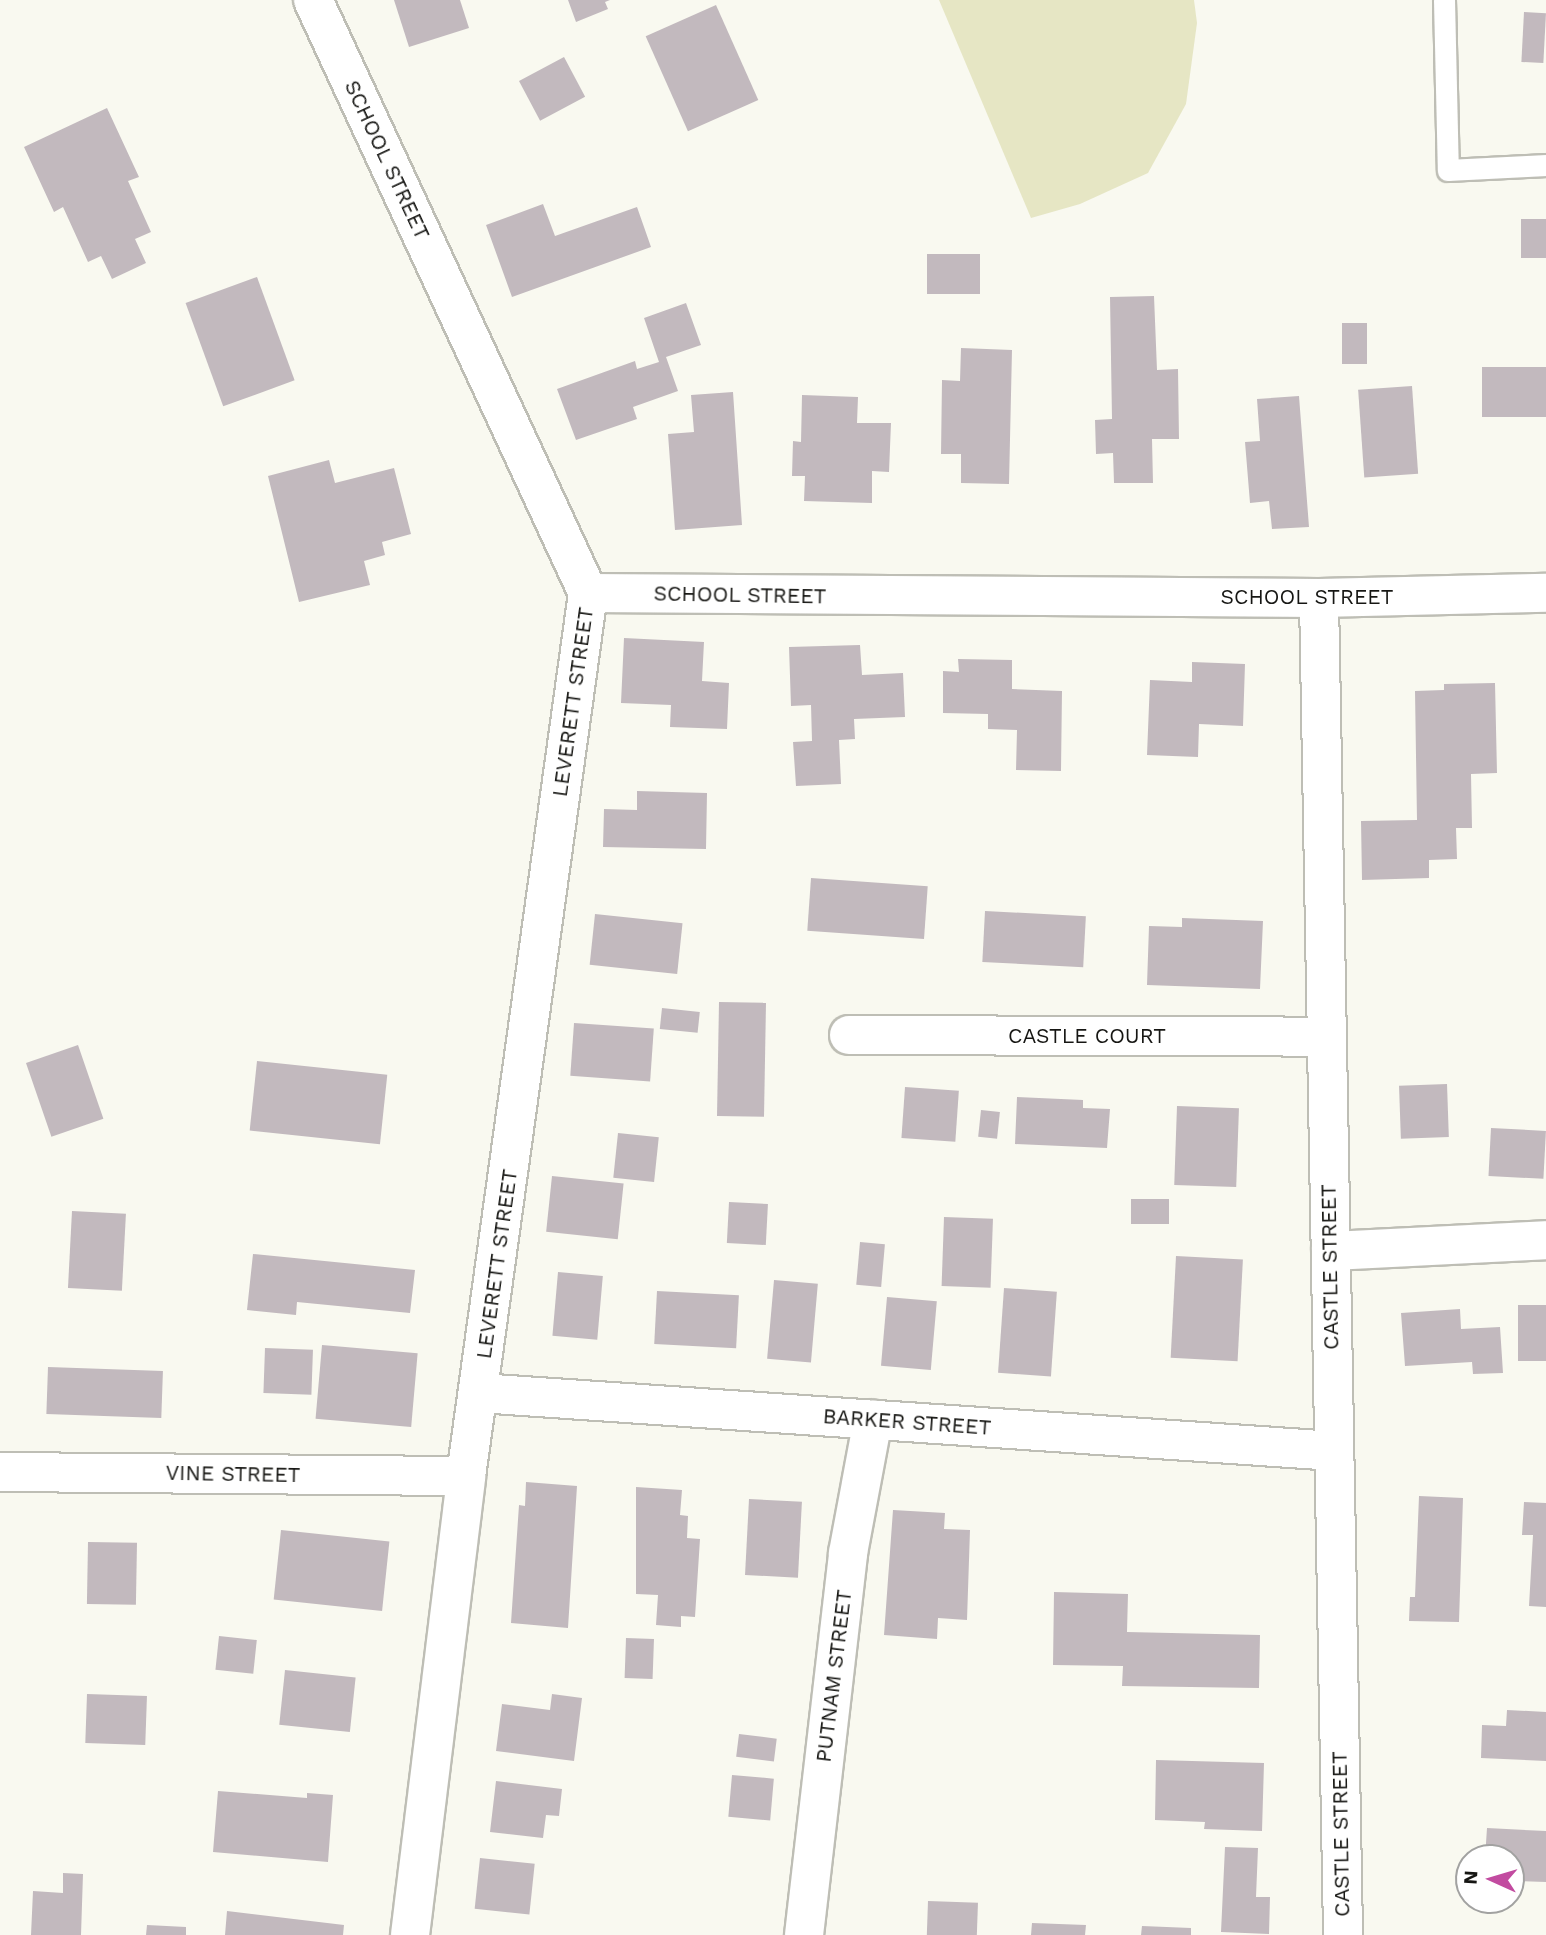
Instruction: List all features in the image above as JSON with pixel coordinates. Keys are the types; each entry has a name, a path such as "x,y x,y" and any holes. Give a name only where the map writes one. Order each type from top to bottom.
{"street":[{"name":"SCHOOL STREET","path":"313,0 588,593 1319,598 1546,593"},
{"name":"LEVERETT STREET","path":"410,1935 466,1476 588,593"},
{"name":"CASTLE STREET","path":"1319,598 1343,1935"},
{"name":"CASTLE COURT","path":"849,1035 1325,1037"},
{"path":"1331,1251 1546,1240"},
{"name":"BARKER STREET","path":"479,1393 1334,1451"},
{"name":"PUTNAM STREET","path":"804,1935 850,1539 873,1419"},
{"name":"VINE STREET","path":"0,1472 466,1476"}],"lane":[{"path":"1444,0 1448,170 1546,165"}],"green space":[{"path":"939,0 1194,0 1197,23 1186,104 1148,173 1080,204 1031,218"}],"building":[{"path":"394,0 460,0 469,28 409,47"},
{"path":"568,0 610,0 605,2 608,9 576,22"},
{"path":"716,5 758,100 688,131 646,36"},
{"path":"1524,12 1546,13 1543,63 1521,62"},
{"path":"564,57 585,97 540,121 519,81"},
{"path":"107,108 139,177 128,181 151,232 135,239 146,263 112,279 101,256 88,262 63,207 54,212 24,147"},
{"path":"543,204 555,236 637,207 651,247 512,297 486,225"},
{"path":"1521,219 1546,219 1546,258 1521,258"},
{"path":"927,254 980,254 980,294 927,294"},
{"path":"257,277 295,380 223,406 186,303"},
{"path":"1154,296 1157,370 1178,369 1179,439 1152,439 1153,483 1114,483 1113,453 1096,454 1095,420 1112,419 1110,297"},
{"path":"686,303 701,345 666,357 678,391 633,407 637,419 576,440 557,389 635,361 637,369 659,362 644,318"},
{"path":"1342,323 1367,323 1367,364 1342,364"},
{"path":"961,348 1012,350 1009,484 961,483 961,454 941,454 942,380 960,381"},
{"path":"1482,367 1546,367 1546,417 1482,417"},
{"path":"1412,386 1418,474 1364,478 1358,390"},
{"path":"733,392 742,525 675,530 668,434 694,432 691,395"},
{"path":"802,395 858,397 857,423 891,423 889,472 872,471 872,503 804,501 805,476 792,476 793,441 801,442"},
{"path":"1299,396 1309,527 1272,529 1269,501 1250,503 1245,442 1260,441 1257,399"},
{"path":"329,460 335,483 394,468 411,534 382,542 385,555 364,561 370,585 299,602 268,476"},
{"path":"624,638 704,642 702,681 729,683 727,729 670,727 671,705 621,703"},
{"path":"860,645 862,675 903,673 905,717 854,719 855,739 839,740 841,784 796,786 793,742 812,741 811,705 791,706 789,647"},
{"path":"958,659 1012,660 1012,689 1062,691 1061,771 1016,770 1017,730 988,729 988,714 943,713 943,671 959,672"},
{"path":"1192,662 1245,664 1243,726 1199,724 1198,757 1147,755 1150,680 1192,682"},
{"path":"1495,683 1497,773 1471,774 1472,828 1456,828 1457,859 1429,860 1429,878 1362,880 1361,821 1417,820 1415,691 1444,690 1444,684"},
{"path":"637,791 707,793 706,849 603,847 604,809 637,810"},
{"path":"811,878 928,886 924,939 807,931"},
{"path":"985,911 1086,916 1083,967 982,962"},
{"path":"595,914 683,923 677,974 590,965"},
{"path":"1182,918 1263,921 1260,989 1147,985 1149,926 1182,927"},
{"path":"719,1002 766,1003 764,1117 717,1116"},
{"path":"662,1008 700,1012 698,1033 660,1029"},
{"path":"574,1023 654,1029 650,1081 570,1076"},
{"path":"78,1045 103,1119 51,1137 26,1063"},
{"path":"257,1061 387,1075 380,1144 250,1131"},
{"path":"1447,1084 1449,1137 1401,1139 1399,1086"},
{"path":"905,1087 959,1091 955,1142 901,1138"},
{"path":"1017,1097 1083,1100 1083,1108 1110,1109 1107,1148 1015,1144"},
{"path":"1177,1106 1239,1108 1236,1187 1174,1185"},
{"path":"981,1110 1000,1112 997,1139 978,1137"},
{"path":"1491,1128 1546,1131 1543,1179 1488,1176"},
{"path":"618,1133 659,1137 654,1182 613,1178"},
{"path":"552,1176 624,1184 618,1239 546,1232"},
{"path":"1131,1199 1169,1199 1169,1224 1131,1224"},
{"path":"729,1202 768,1204 766,1245 727,1243"},
{"path":"72,1211 126,1214 122,1291 68,1288"},
{"path":"944,1217 993,1219 991,1288 942,1286"},
{"path":"860,1242 885,1244 881,1287 856,1285"},
{"path":"253,1254 415,1270 410,1313 297,1302 296,1315 247,1310"},
{"path":"1176,1256 1243,1260 1238,1361 1171,1358"},
{"path":"558,1272 603,1276 597,1340 552,1336"},
{"path":"774,1280 818,1284 811,1363 767,1359"},
{"path":"1004,1288 1057,1292 1051,1376 998,1373"},
{"path":"657,1291 739,1295 736,1348 654,1344"},
{"path":"887,1297 937,1301 931,1370 881,1366"},
{"path":"1518,1305 1546,1305 1546,1361 1518,1361"},
{"path":"1460,1309 1461,1329 1500,1327 1503,1373 1473,1374 1472,1362 1405,1366 1401,1313"},
{"path":"322,1345 418,1353 411,1427 316,1419"},
{"path":"265,1348 313,1350 311,1395 263,1393"},
{"path":"48,1367 163,1371 161,1418 46,1414"},
{"path":"526,1482 577,1486 568,1628 511,1623 519,1505 525,1506"},
{"path":"636,1487 682,1490 680,1515 688,1516 687,1538 700,1539 695,1617 681,1616 681,1627 656,1625 658,1595 636,1594"},
{"path":"1419,1496 1463,1498 1459,1622 1409,1621 1410,1597 1415,1597"},
{"path":"749,1499 802,1502 798,1578 745,1575"},
{"path":"1524,1502 1546,1503 1546,1607 1529,1606 1533,1535 1522,1535"},
{"path":"893,1510 945,1513 944,1529 970,1530 967,1620 938,1618 937,1639 884,1635"},
{"path":"281,1530 389,1541 382,1611 274,1600"},
{"path":"88,1542 137,1543 136,1605 87,1604"},
{"path":"1054,1592 1128,1594 1127,1632 1260,1635 1259,1688 1122,1686 1123,1666 1053,1665"},
{"path":"219,1636 257,1640 253,1674 215,1670"},
{"path":"626,1638 654,1639 653,1679 625,1678"},
{"path":"285,1670 356,1677 350,1732 279,1725"},
{"path":"87,1694 147,1696 145,1745 85,1743"},
{"path":"552,1694 582,1698 574,1761 496,1751 502,1704 550,1710"},
{"path":"1507,1710 1546,1712 1546,1761 1481,1758 1482,1725 1506,1726"},
{"path":"739,1734 777,1739 774,1761 736,1757"},
{"path":"1156,1760 1264,1763 1262,1831 1204,1829 1205,1822 1155,1820"},
{"path":"732,1775 774,1779 770,1821 728,1817"},
{"path":"496,1781 562,1789 559,1816 546,1815 543,1838 490,1832"},
{"path":"218,1791 307,1798 307,1793 333,1795 328,1862 213,1852"},
{"path":"1487,1828 1546,1831 1546,1882 1525,1881 1525,1844 1486,1844"},
{"path":"1225,1847 1258,1848 1256,1897 1270,1897 1269,1934 1221,1932"},
{"path":"480,1858 535,1864 529,1914 475,1909"},
{"path":"63,1873 83,1874 81,1935 31,1935 33,1891 63,1893"},
{"path":"928,1901 978,1903 977,1935 927,1935"},
{"path":"227,1911 344,1925 343,1935 225,1935"},
{"path":"1032,1923 1086,1925 1085,1935 1031,1935"},
{"path":"147,1925 186,1927 186,1935 146,1935"},
{"path":"1142,1926 1191,1928 1191,1935 1141,1935"}]}
